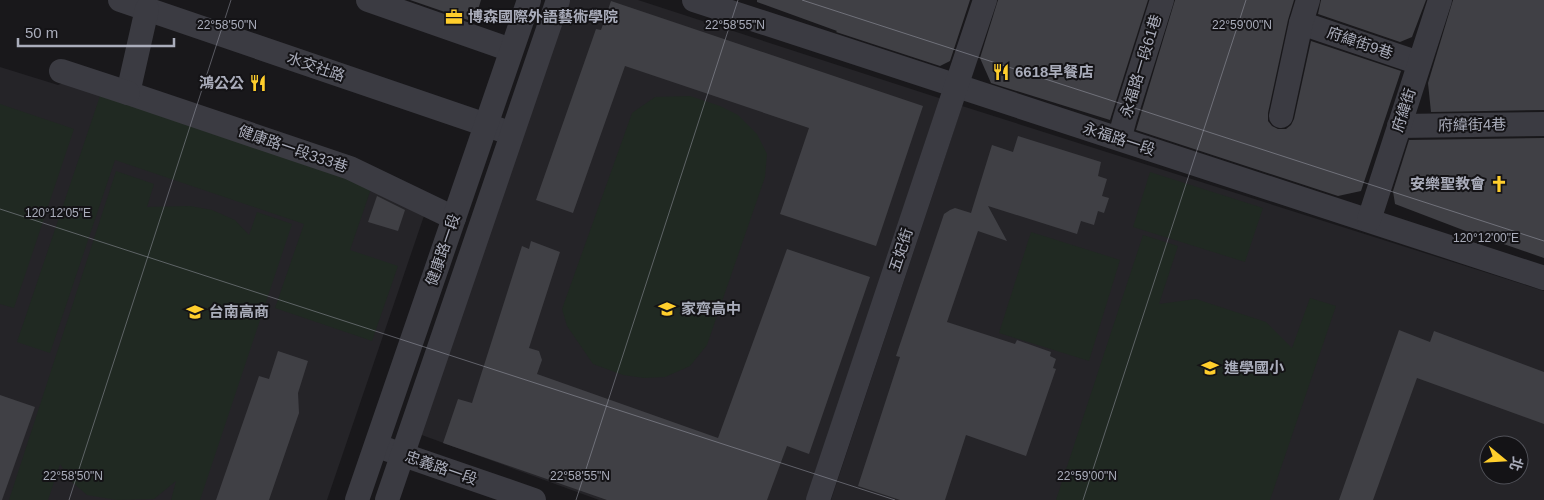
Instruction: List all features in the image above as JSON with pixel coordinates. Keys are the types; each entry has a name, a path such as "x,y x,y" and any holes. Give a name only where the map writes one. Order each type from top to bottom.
{"street":[{"name":"水交社路","path":"120,0 512,134"},
{"path":"368,0 512,50"},
{"name":"健康路一段","path":"357,500 529,0"},
{"name":"健康路一段","path":"387,500 558,0"},
{"name":"永福路一段","path":"694,0 1544,278"},
{"name":"五妃街","path":"818,500 985,0"},
{"name":"永福路一段61巷","path":"1121,133 1162,0"},
{"path":"1281,116 1300,23 1308,0"},
{"name":"府緯街","path":"1369,220 1440,0"},
{"path":"128,93 146,9"},
{"name":"府緯街9巷","path":"1300,23 1419,63"},
{"name":"健康路一段333巷","path":"61,71 350,168 454,218"},
{"name":"府緯街4巷","path":"1399,126 1544,124"},
{"name":"忠義路一段","path":"376,446 534,500"}],"shaded area":[{"name":"家齊高中","path":"569,0 638,0 942,99 808,500 599,500 419,434"},
{"name":"台南高商","path":"0,67 58,85 73,79 427,207 327,500 0,500"},
{"path":"101,93 372,186 350,250 398,266 372,341 275,308 304,224 115,160 50,353 17,342"},
{"path":"690,96 720,106 738,115 757,134 767,154 765,177 707,345 690,366 665,377 644,378 623,375 593,364 567,326 562,309 632,113 655,97"},
{"path":"0,104 74,129 14,308 0,304"},
{"name":"進學國小","path":"962,106 1544,291 1544,500 831,500"},
{"path":"116,171 154,184 147,207 190,206 212,210 235,220 249,235 257,212 292,224 200,500 171,500 176,481 154,499 117,500 87,495 72,482 60,464 48,500 9,500"},
{"path":"1150,172 1263,208 1245,262 1133,227"},
{"path":"1031,232 1120,260 1089,361 999,333"},
{"path":"1143,235 1178,246 1159,304 1196,299 1266,322 1292,348 1310,298 1336,306 1270,500 1056,500"}],"building":[{"path":"410,0 481,0 474,22"},
{"path":"757,0 970,0 950,61 940,66 836,32 757,2"},
{"path":"998,0 1148,0 1110,120 991,83 980,58"},
{"path":"1175,0 1294,0 1268,113 1268,121 1278,129 1286,129 1294,119 1311,41 1401,71 1361,191 1338,196 1136,130"},
{"path":"1321,0 1426,0 1412,37 1400,42 1318,14"},
{"path":"1453,0 1544,0 1544,110 1431,112 1428,83"},
{"path":"611,1 923,106 876,246 780,214 809,128 625,66 573,213 536,200 596,29 601,30"},
{"path":"1018,136 1101,162 1098,176 1107,179 1102,196 1109,198 1104,213 1098,211 1094,225 1081,221 1077,234 988,206 1007,241 978,231 947,322 1015,344 1017,340 1051,352 1050,356 1056,359 1053,368 1056,369 1026,456 966,435 945,500 900,500 858,486 900,357 896,356 944,214 955,208 971,213 992,145 1013,152"},
{"path":"1544,138 1544,258 1395,204 1393,191 1409,140"},
{"path":"377,196 405,210 398,231 368,222"},
{"path":"531,241 560,252 529,348 539,351 542,360 537,374 718,438 787,249 870,277 809,454 787,446 767,500 607,500 443,443 458,399 472,403 522,246 529,249"},
{"path":"1399,330 1430,342 1434,331 1544,372 1544,424 1417,378 1373,500 1339,500"},
{"path":"278,351 308,361 298,393 299,413 269,500 216,500 259,376 269,379"},
{"path":"0,395 35,407 2,500 0,500"}],"place":[{"name":"博森國際外語藝術學院","path":"454,17"},
{"name":"6618早餐店","path":"1001,72"},
{"name":"鴻公公","path":"258,83"},
{"name":"安樂聖教會","path":"1499,184"},
{"name":"家齊高中","path":"667,309"},
{"name":"台南高商","path":"195,312"},
{"name":"進學國小","path":"1210,368"}]}
